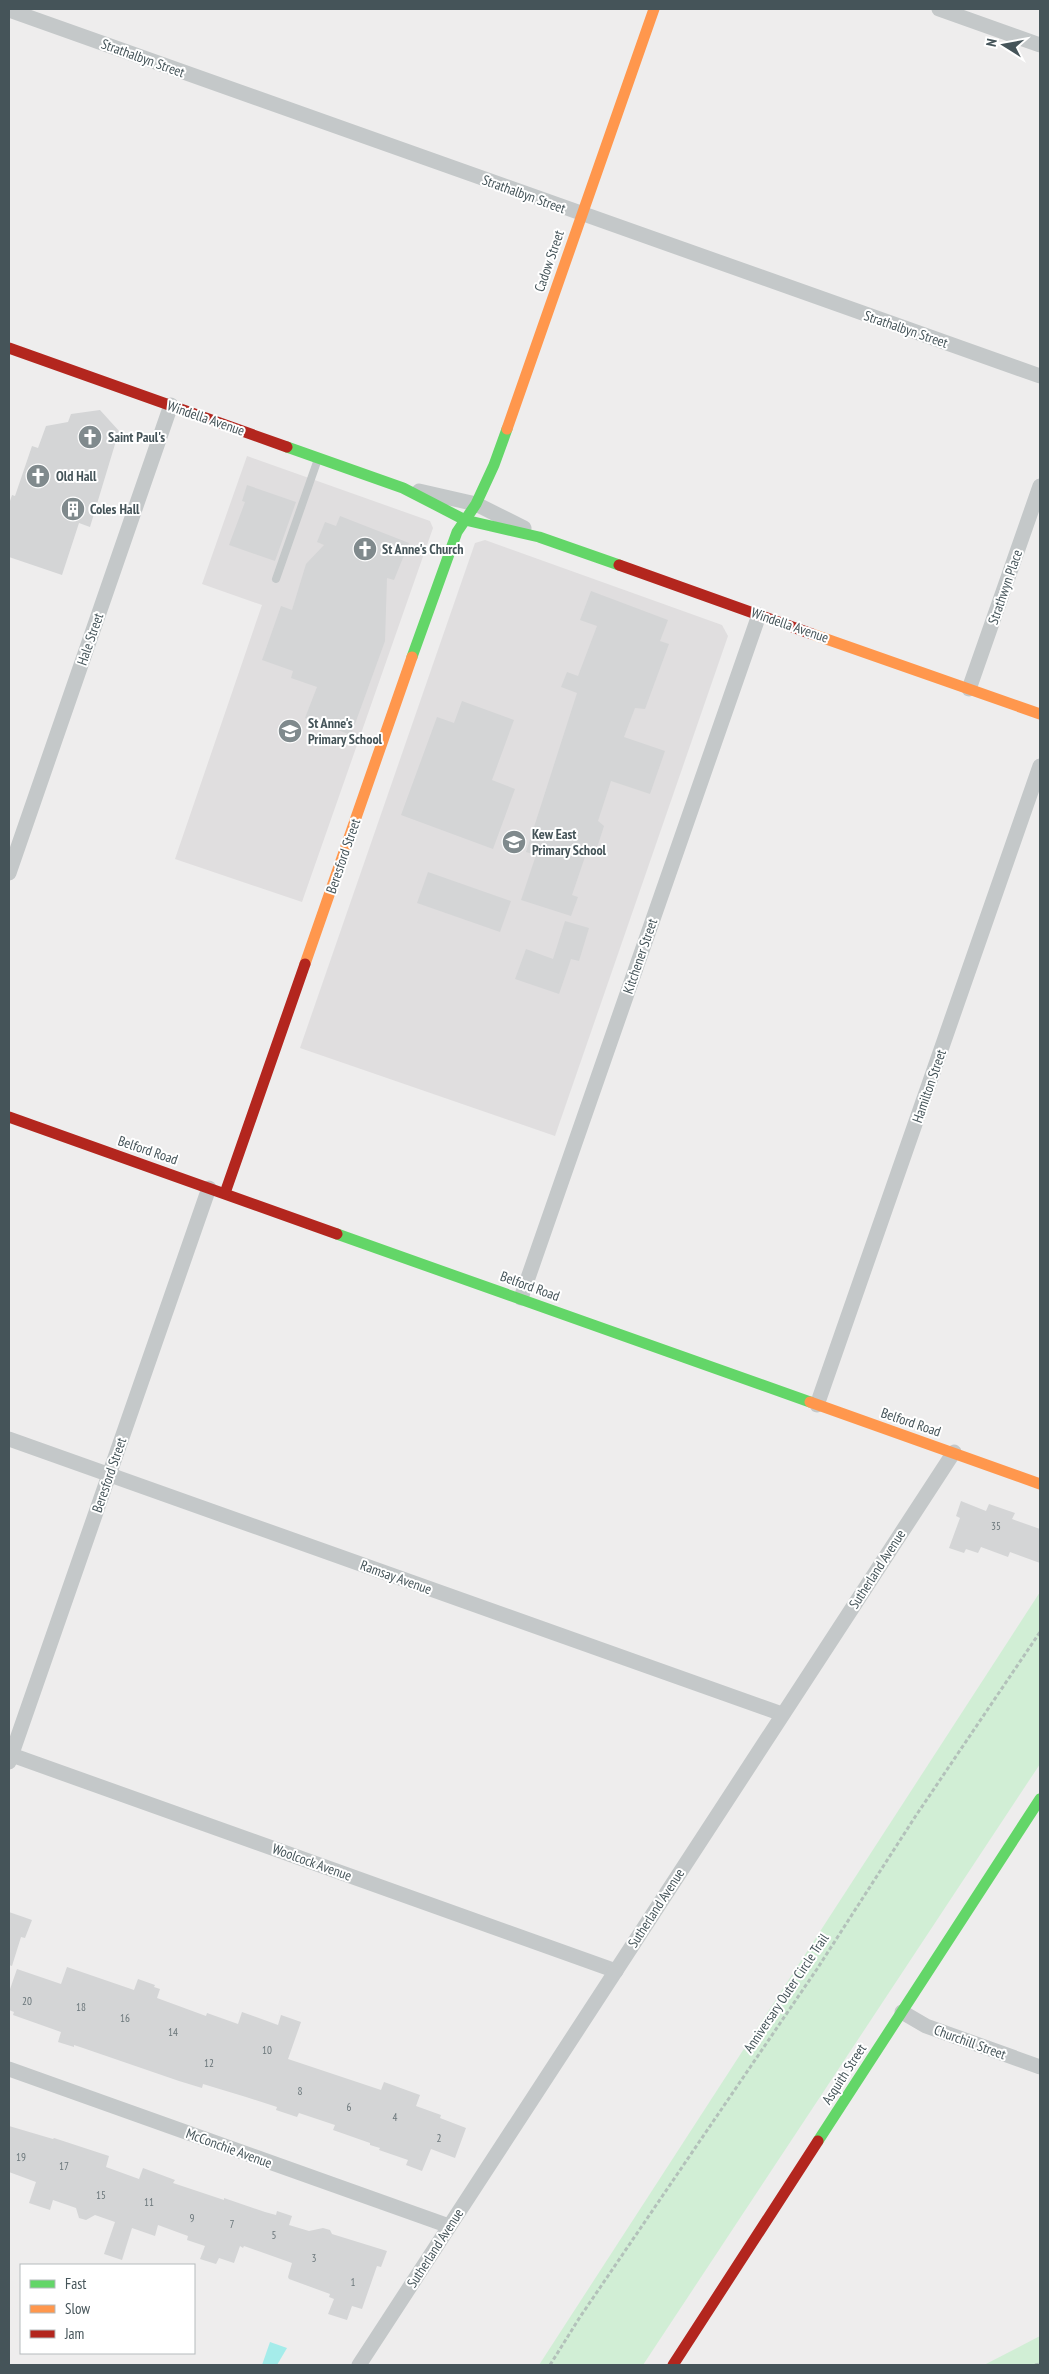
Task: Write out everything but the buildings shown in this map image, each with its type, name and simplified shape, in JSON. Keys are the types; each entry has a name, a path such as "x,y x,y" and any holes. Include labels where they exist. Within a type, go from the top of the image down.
{"street":[{"name":"Cadow Street","path":"465,520 476,504 494,465 654,9"},
{"path":"939,9 1040,45"},
{"name":"Strathalbyn Street","path":"9,10 581,215 1040,376"},
{"name":"Windella Avenue","path":"9,348 403,488 476,504 539,537"},
{"name":"Hale Street","path":"9,873 171,406"},
{"name":"Strathwyn Place","path":"970,688 1040,486"},
{"name":"Windella Avenue","path":"403,488 444,511 465,520 539,537 1040,714"},
{"name":"Beresford Street","path":"225,1193 450,549 465,520"},
{"name":"Kitchener Street","path":"521,1298 759,614"},
{"name":"Hamilton Street","path":"817,1405 1040,766"},
{"name":"Belford Road","path":"9,1117 1040,1484"},
{"name":"Beresford Street","path":"10,1757 209,1188"},
{"name":"Ramsay Avenue","path":"9,1440 782,1714"},
{"name":"Sutherland Avenue","path":"359,2365 954,1452"},
{"name":"Woolcock Avenue","path":"10,1757 616,1970"},
{"name":"Asquith Street","path":"673,2365 1040,1799"},
{"name":"Churchill Street","path":"902,2012 926,2026 1040,2067"},
{"name":"McConchie Avenue","path":"9,2069 449,2226"}],"lane":[{"path":"276,579 318,457"}],"path":[{"name":"Anniversary Outer Circle Trail","path":"550,2365 580,2317 817,1968 915,1817 1040,1632"},
{"path":"1035,2365 1040,2364"}],"shaded area":[{"name":"St Anne's Primary School","path":"247,456 430,521 433,528 302,902 175,859 262,605 202,584"},
{"name":"Kew East Primary School","path":"485,540 722,625 728,636 555,1136 300,1048 475,543"}],"green space":[{"path":"1040,1592 1040,1764 643,2365 539,2365"},
{"path":"1040,2336 1040,2365 984,2365"}],"water":[{"path":"270,2342 287,2348 277,2365 262,2365"}],"traffic: fast":[{"path":"412,657 457,532 476,504 494,465 507,429"},
{"path":"287,447 403,488 465,520 539,537 619,565"},
{"path":"337,1234 810,1402"},
{"path":"818,2141 1040,1799"}],"traffic: slow":[{"path":"507,429 654,9"},
{"path":"812,634 1040,714"},
{"path":"305,964 412,657"},
{"path":"810,1402 1040,1484"}],"traffic: jam":[{"path":"9,348 287,447"},
{"path":"619,565 812,634"},
{"path":"225,1193 305,964"},
{"path":"9,1117 337,1234"},
{"path":"673,2365 818,2141"}],"place":[{"name":"Saint Paul's","path":"90,437"},
{"name":"Old Hall","path":"38,476"},
{"name":"Coles Hall","path":"73,509"},
{"name":"St Anne's Church","path":"365,549"},
{"name":"St Anne's Primary School","path":"290,731"},
{"name":"Kew East Primary School","path":"514,842"}]}
